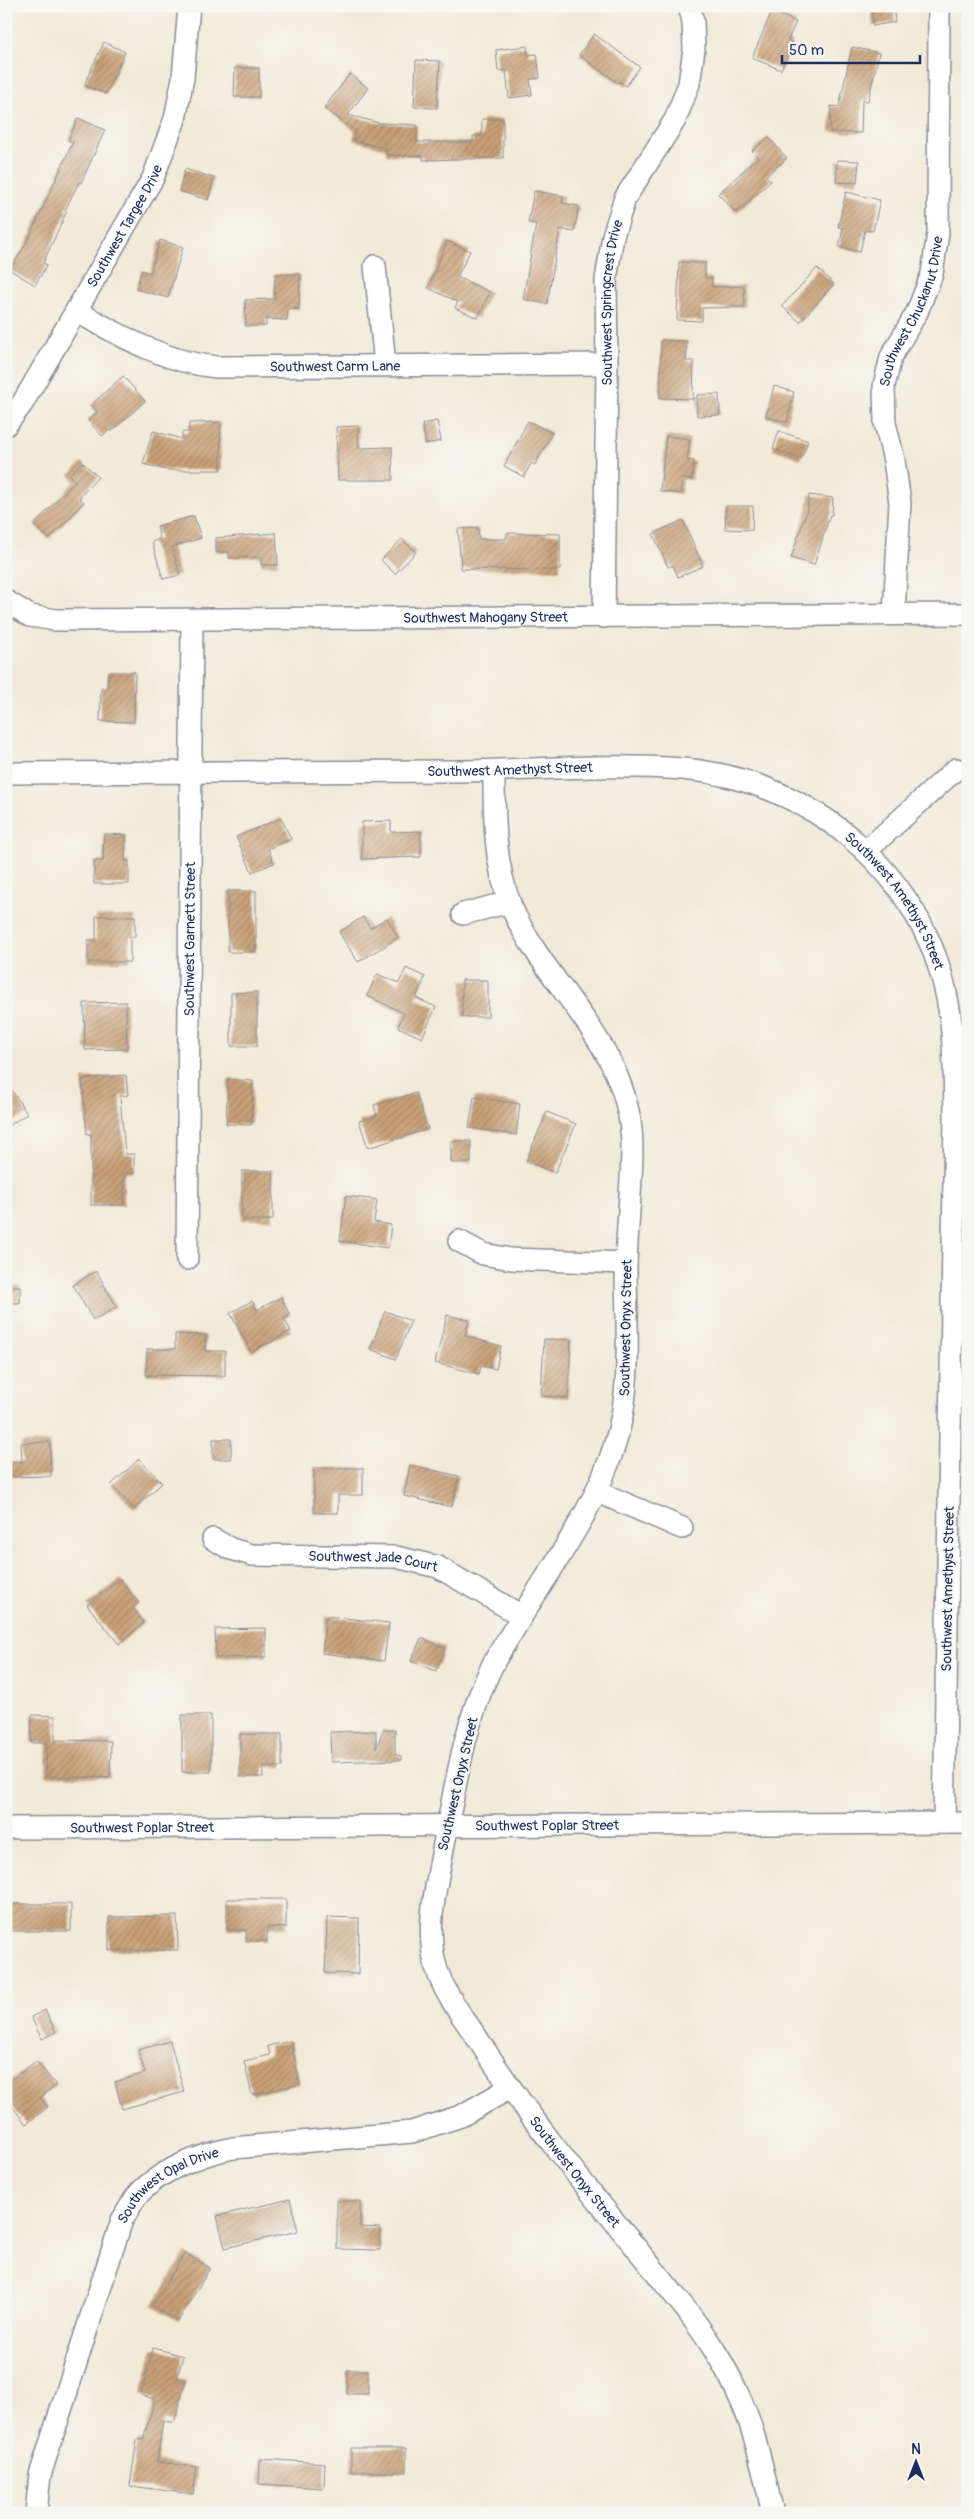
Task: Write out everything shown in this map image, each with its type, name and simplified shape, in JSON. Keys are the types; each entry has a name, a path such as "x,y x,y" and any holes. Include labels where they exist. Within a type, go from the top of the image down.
{"street":[{"name":"Southwest Targee Drive","path":"6,425 22,404 153,178 175,119 183,78 189,6"},
{"name":"Southwest Springcrest Drive","path":"604,617 606,280 613,236 624,198 675,120 689,84 694,49 693,22 689,6"},
{"name":"Southwest Chuckanut Drive","path":"894,614 900,503 894,460 885,423 884,386 891,357 917,312 932,274 938,233 939,6"},
{"path":"375,266 385,365"},
{"name":"Southwest Carm Lane","path":"76,310 134,343 191,365 216,367 607,364"},
{"name":"Southwest Mahogany Street","path":"6,601 30,616 56,620 968,614"},
{"name":"Southwest Garnett Street","path":"187,1259 192,620"},
{"name":"Southwest Amethyst Street","path":"6,773 494,771 645,767 684,769 721,775 761,787 803,805 837,826 867,850 894,882 918,918 936,957 947,997 953,1041 955,1115 944,1823"},
{"path":"867,850 956,769"},
{"name":"Southwest Onyx Street","path":"494,771 494,818 499,858 509,902 525,934 606,1050 619,1080 627,1110 632,1143 626,1263 627,1360 625,1398 616,1442 598,1492 491,1667 470,1722 448,1826 431,1926 432,1949 437,1970 447,1992 510,2088 688,2312 715,2349 742,2404 755,2441 773,2513"},
{"path":"463,914 509,902"},
{"path":"459,1242 483,1254 511,1259 626,1263"},
{"path":"598,1492 682,1528"},
{"name":"Southwest Jade Court","path":"213,1539 231,1549 252,1555 396,1558 417,1561 438,1567 522,1616"},
{"name":"Southwest Poplar Street","path":"6,1828 968,1823"},
{"name":"Southwest Opal Drive","path":"36,2513 40,2474 122,2220 137,2196 161,2176 208,2153 233,2148 412,2132 462,2116 510,2088"}],"building":[{"path":"871,6 893,6 895,22 873,26"},
{"path":"772,11 796,22 788,40 793,43 781,70 752,58"},
{"path":"594,34 640,67 626,86 619,81 618,83 579,55"},
{"path":"104,42 125,52 106,94 84,85"},
{"path":"527,46 528,55 537,54 540,78 530,79 532,95 509,98 506,70 498,71 496,50"},
{"path":"852,47 879,53 868,101 862,100 861,133 830,132 831,106 839,107"},
{"path":"416,60 440,61 437,108 414,107"},
{"path":"235,68 259,68 259,97 234,97"},
{"path":"350,74 368,88 348,115 379,123 417,125 417,142 473,142 473,136 482,136 482,119 503,119 503,158 423,160 423,156 386,155 386,149 353,140 355,131 324,108"},
{"path":"78,118 105,130 81,183 79,182 65,210 67,211 43,263 47,265 35,285 10,270 27,242 73,142 68,140"},
{"path":"768,137 787,158 766,176 771,181 736,213 718,194 758,157 752,151"},
{"path":"837,160 859,161 857,183 836,182"},
{"path":"185,169 214,178 208,200 179,191"},
{"path":"534,191 564,196 562,203 579,206 574,232 560,229 547,304 523,299 536,224 528,223"},
{"path":"846,192 880,200 873,231 865,230 860,252 839,247 843,228 838,227"},
{"path":"160,240 183,247 168,298 136,289 142,270 150,273"},
{"path":"447,241 470,251 457,277 490,292 478,318 455,308 458,302 428,288"},
{"path":"679,262 705,263 705,278 712,278 712,287 744,286 745,307 702,308 702,321 677,320"},
{"path":"817,268 834,284 800,322 782,306"},
{"path":"275,274 300,274 299,309 288,309 287,320 266,319 266,326 246,326 245,300 274,299"},
{"path":"661,340 687,341 686,361 694,361 693,399 660,398"},
{"path":"123,376 145,401 111,432 109,430 102,436 88,420 97,412 91,405"},
{"path":"774,386 794,392 787,422 766,417"},
{"path":"719,394 720,415 697,416 697,395"},
{"path":"437,421 441,441 426,444 422,424"},
{"path":"528,421 552,433 535,465 531,463 524,477 504,466"},
{"path":"220,422 221,470 167,470 143,464 153,431 182,439 182,432 189,432 189,423"},
{"path":"358,426 359,448 392,447 393,480 338,480 336,427"},
{"path":"779,431 808,441 801,459 773,449"},
{"path":"666,436 690,439 687,460 694,461 692,480 683,479 681,494 660,491"},
{"path":"82,462 98,477 79,498 84,502 49,539 34,525 75,481 69,475"},
{"path":"809,495 833,498 832,515 830,515 814,565 791,558 807,510"},
{"path":"726,506 753,506 752,530 725,529"},
{"path":"194,516 201,538 172,547 180,575 163,579 152,542 160,539 157,526"},
{"path":"683,520 703,566 678,577 673,565 668,567 653,534"},
{"path":"478,528 479,539 506,539 507,533 560,534 560,570 461,569 458,529"},
{"path":"276,533 278,565 261,565 261,557 229,558 229,552 216,552 216,538"},
{"path":"402,539 416,552 395,574 381,560"},
{"path":"108,672 135,672 134,722 100,721 101,688 107,688"},
{"path":"281,818 291,839 268,849 274,863 252,872 236,837"},
{"path":"391,821 391,832 421,831 421,857 362,859 362,822"},
{"path":"104,834 126,835 125,861 129,861 129,884 94,884 94,861 103,861"},
{"path":"228,891 256,891 256,952 228,952"},
{"path":"96,916 135,916 135,937 130,937 130,962 88,962 88,940 96,940"},
{"path":"363,917 370,928 387,918 398,938 358,962 339,932"},
{"path":"406,968 425,977 416,998 436,1007 422,1038 398,1027 404,1013 367,996 377,974 399,983"},
{"path":"462,980 488,980 488,1017 462,1017"},
{"path":"257,992 257,1046 231,1046 231,993"},
{"path":"126,1002 127,1049 85,1050 84,1003"},
{"path":"126,1075 128,1095 120,1096 125,1154 134,1154 134,1173 124,1173 124,1205 91,1205 91,1134 87,1134 82,1079"},
{"path":"228,1079 253,1081 251,1125 226,1124"},
{"path":"6,1081 27,1114 6,1127"},
{"path":"416,1093 428,1129 368,1148 359,1121 377,1116 374,1105"},
{"path":"474,1097 520,1104 516,1135 469,1128"},
{"path":"547,1112 576,1124 555,1173 526,1161"},
{"path":"451,1141 471,1141 471,1163 451,1163"},
{"path":"242,1171 273,1171 273,1220 242,1220"},
{"path":"346,1196 377,1200 374,1222 391,1225 388,1248 340,1241"},
{"path":"96,1271 117,1307 93,1320 73,1285"},
{"path":"6,1286 20,1286 20,1303 6,1303"},
{"path":"281,1297 290,1315 284,1319 291,1331 251,1352 230,1313 252,1301 257,1310"},
{"path":"385,1311 411,1321 396,1359 370,1349"},
{"path":"447,1315 469,1320 465,1336 501,1346 496,1369 481,1366 479,1374 435,1363"},
{"path":"175,1334 206,1335 205,1351 225,1351 225,1376 146,1375 147,1349 175,1349"},
{"path":"544,1339 571,1340 568,1398 541,1396"},
{"path":"213,1439 231,1439 231,1459 213,1459"},
{"path":"50,1442 51,1476 6,1477 6,1462 22,1462 21,1443"},
{"path":"139,1459 162,1483 134,1509 111,1485"},
{"path":"410,1465 459,1476 452,1507 404,1496"},
{"path":"314,1468 363,1468 363,1495 338,1495 338,1513 314,1513"},
{"path":"120,1579 139,1603 133,1608 144,1623 119,1644 87,1605"},
{"path":"326,1616 389,1623 384,1661 322,1653"},
{"path":"266,1628 266,1657 216,1658 215,1629"},
{"path":"421,1638 445,1648 436,1671 411,1661"},
{"path":"32,1715 55,1716 55,1740 111,1741 110,1778 46,1776 47,1743 31,1743"},
{"path":"182,1715 211,1715 211,1772 182,1772"},
{"path":"383,1730 395,1730 395,1754 401,1756 401,1760 331,1762 330,1732 376,1731 376,1749"},
{"path":"240,1734 282,1734 282,1767 263,1767 263,1777 240,1777"},
{"path":"227,1899 286,1899 286,1928 267,1927 267,1941 246,1941 246,1930 227,1930"},
{"path":"6,1904 71,1904 71,1931 6,1931"},
{"path":"177,1916 178,1950 109,1950 109,1917"},
{"path":"327,1917 359,1918 358,1974 325,1973"},
{"path":"45,2010 56,2032 42,2039 31,2017"},
{"path":"170,2041 184,2092 122,2109 115,2082 145,2073 138,2050"},
{"path":"291,2041 300,2084 252,2095 244,2061 270,2055 268,2046"},
{"path":"36,2061 56,2085 40,2098 48,2107 26,2124 6,2099 6,2084"},
{"path":"290,2199 298,2231 225,2248 217,2216"},
{"path":"337,2201 360,2201 360,2227 380,2228 380,2250 337,2249"},
{"path":"185,2253 210,2268 178,2321 152,2306"},
{"path":"153,2348 183,2356 177,2378 186,2380 174,2423 163,2420 157,2462 197,2467 193,2494 130,2486 137,2439 143,2440 155,2399 141,2395"},
{"path":"347,2370 368,2370 368,2394 347,2394"},
{"path":"351,2448 406,2448 406,2472 351,2472"},
{"path":"260,2459 325,2463 324,2488 259,2484"}]}
